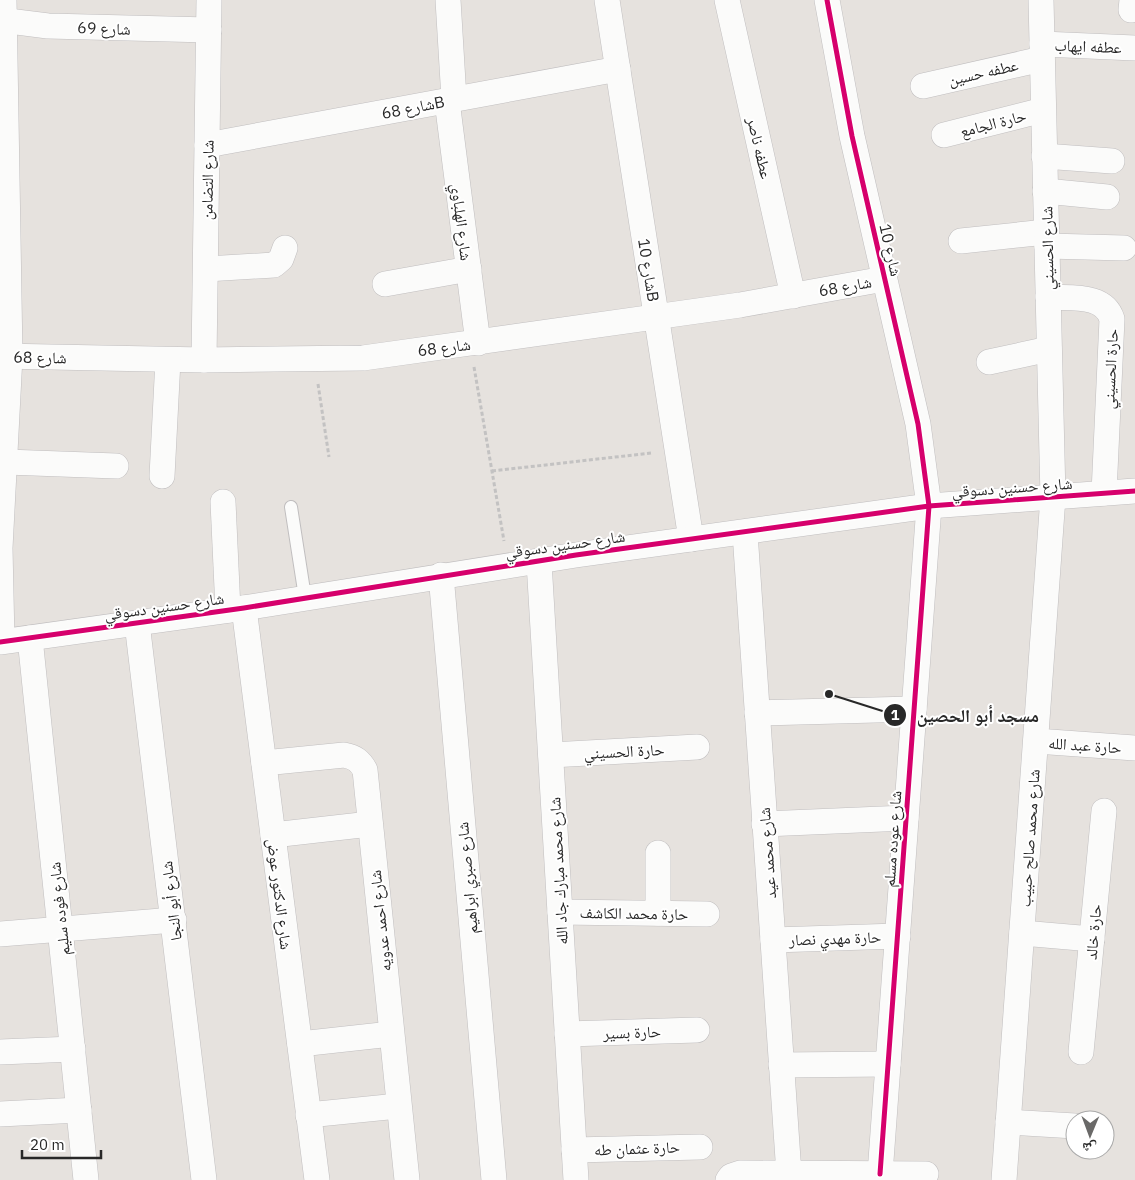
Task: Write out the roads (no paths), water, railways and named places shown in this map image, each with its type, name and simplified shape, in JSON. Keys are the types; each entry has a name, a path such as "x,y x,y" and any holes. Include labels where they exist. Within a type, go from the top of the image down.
{"street":[{"name":"شارع التضامن","path":"204,360 209,0"},
{"name":"شارع الهلباوي","path":"448,0 450,100 469,269 474,344"},
{"name":"شارع 10B","path":"607,0 691,539"},
{"name":"عطفه ناصر","path":"726,0 792,296"},
{"name":"شارع 10","path":"828,0 852,136 918,424 929,506"},
{"name":"شارع الحسيني","path":"1041,0 1054,497"},
{"name":"شارع 69","path":"2,13 48,26 209,30"},
{"path":"1,642 0,548 2,497 6,462 2,13"},
{"name":"عطفه ايهاب","path":"1042,51 1135,48"},
{"name":"عطفه حسين","path":"923,86 1042,51"},
{"name":"شارع 68B","path":"208,145 618,69"},
{"name":"حارة الجامع","path":"944,135 1043,110"},
{"path":"1044,156 1112,161"},
{"path":"1045,191 1107,197"},
{"path":"961,242 1046,239 1124,248"},
{"path":"206,269 274,265 280,260 285,248"},
{"path":"385,284 469,269"},
{"name":"شارع 68","path":"5,356 168,360 363,358 474,344 656,317 792,296 884,279"},
{"name":"حارة الحسيني","path":"1048,297 1102,303 1110,310 1112,319 1104,494"},
{"path":"989,362 1049,349"},
{"path":"162,476 168,360"},
{"path":"6,462 116,466"},
{"name":"شارع حسنين دسوقي","path":"1,642 236,609 508,565 929,506 1135,491"},
{"name":"شارع محمد صالح حبيب","path":"1004,1180 1054,497"},
{"name":"شارع الدكتور عوض","path":"223,502 236,609 264,763 317,1180"},
{"name":"شارع عوده مسلم","path":"880,1174 929,506"},
{"name":"شارع محمد عيد","path":"745,533 788,1174"},
{"name":"شارع محمد مبارك جاد الله","path":"539,562 576,1180"},
{"name":"شارع صبري ابراهيم","path":"441,576 494,1180"},
{"name":"شارع أبو النجا","path":"136,623 174,920 204,1180"},
{"name":"شارع فوده سليم","path":"30,638 86,1180"},
{"path":"757,713 914,709"},
{"name":"حارة عبد الله","path":"1036,741 1135,748"},
{"name":"حارة الحسيني","path":"551,755 697,747"},
{"name":"شارع احمد عدويه","path":"264,763 344,755 353,757 360,762 365,770 407,1180"},
{"name":"حارة خالد","path":"1082,1052 1104,811"},
{"path":"764,824 906,818"},
{"path":"273,835 370,824"},
{"path":"658,853 658,913"},
{"name":"حارة محمد الكاشف","path":"560,912 708,914"},
{"path":"0,934 174,920"},
{"path":"1022,933 1092,939"},
{"name":"حارة مهدي نصار","path":"773,940 898,936"},
{"name":"حارة بسير","path":"567,1034 698,1030"},
{"path":"300,1044 391,1034"},
{"path":"0,1052 73,1049"},
{"path":"781,1065 888,1064"},
{"path":"308,1115 398,1106"},
{"path":"0,1114 79,1110"},
{"path":"1008,1122 1065,1125"},
{"name":"حارة عثمان طه","path":"574,1150 700,1147"},
{"path":"728,1180 731,1176 740,1173 926,1174"}],"lane":[{"path":"290,508 305,597"}],"place":[{"name":"مسجد أبو الحصين","path":"829,694"}]}
